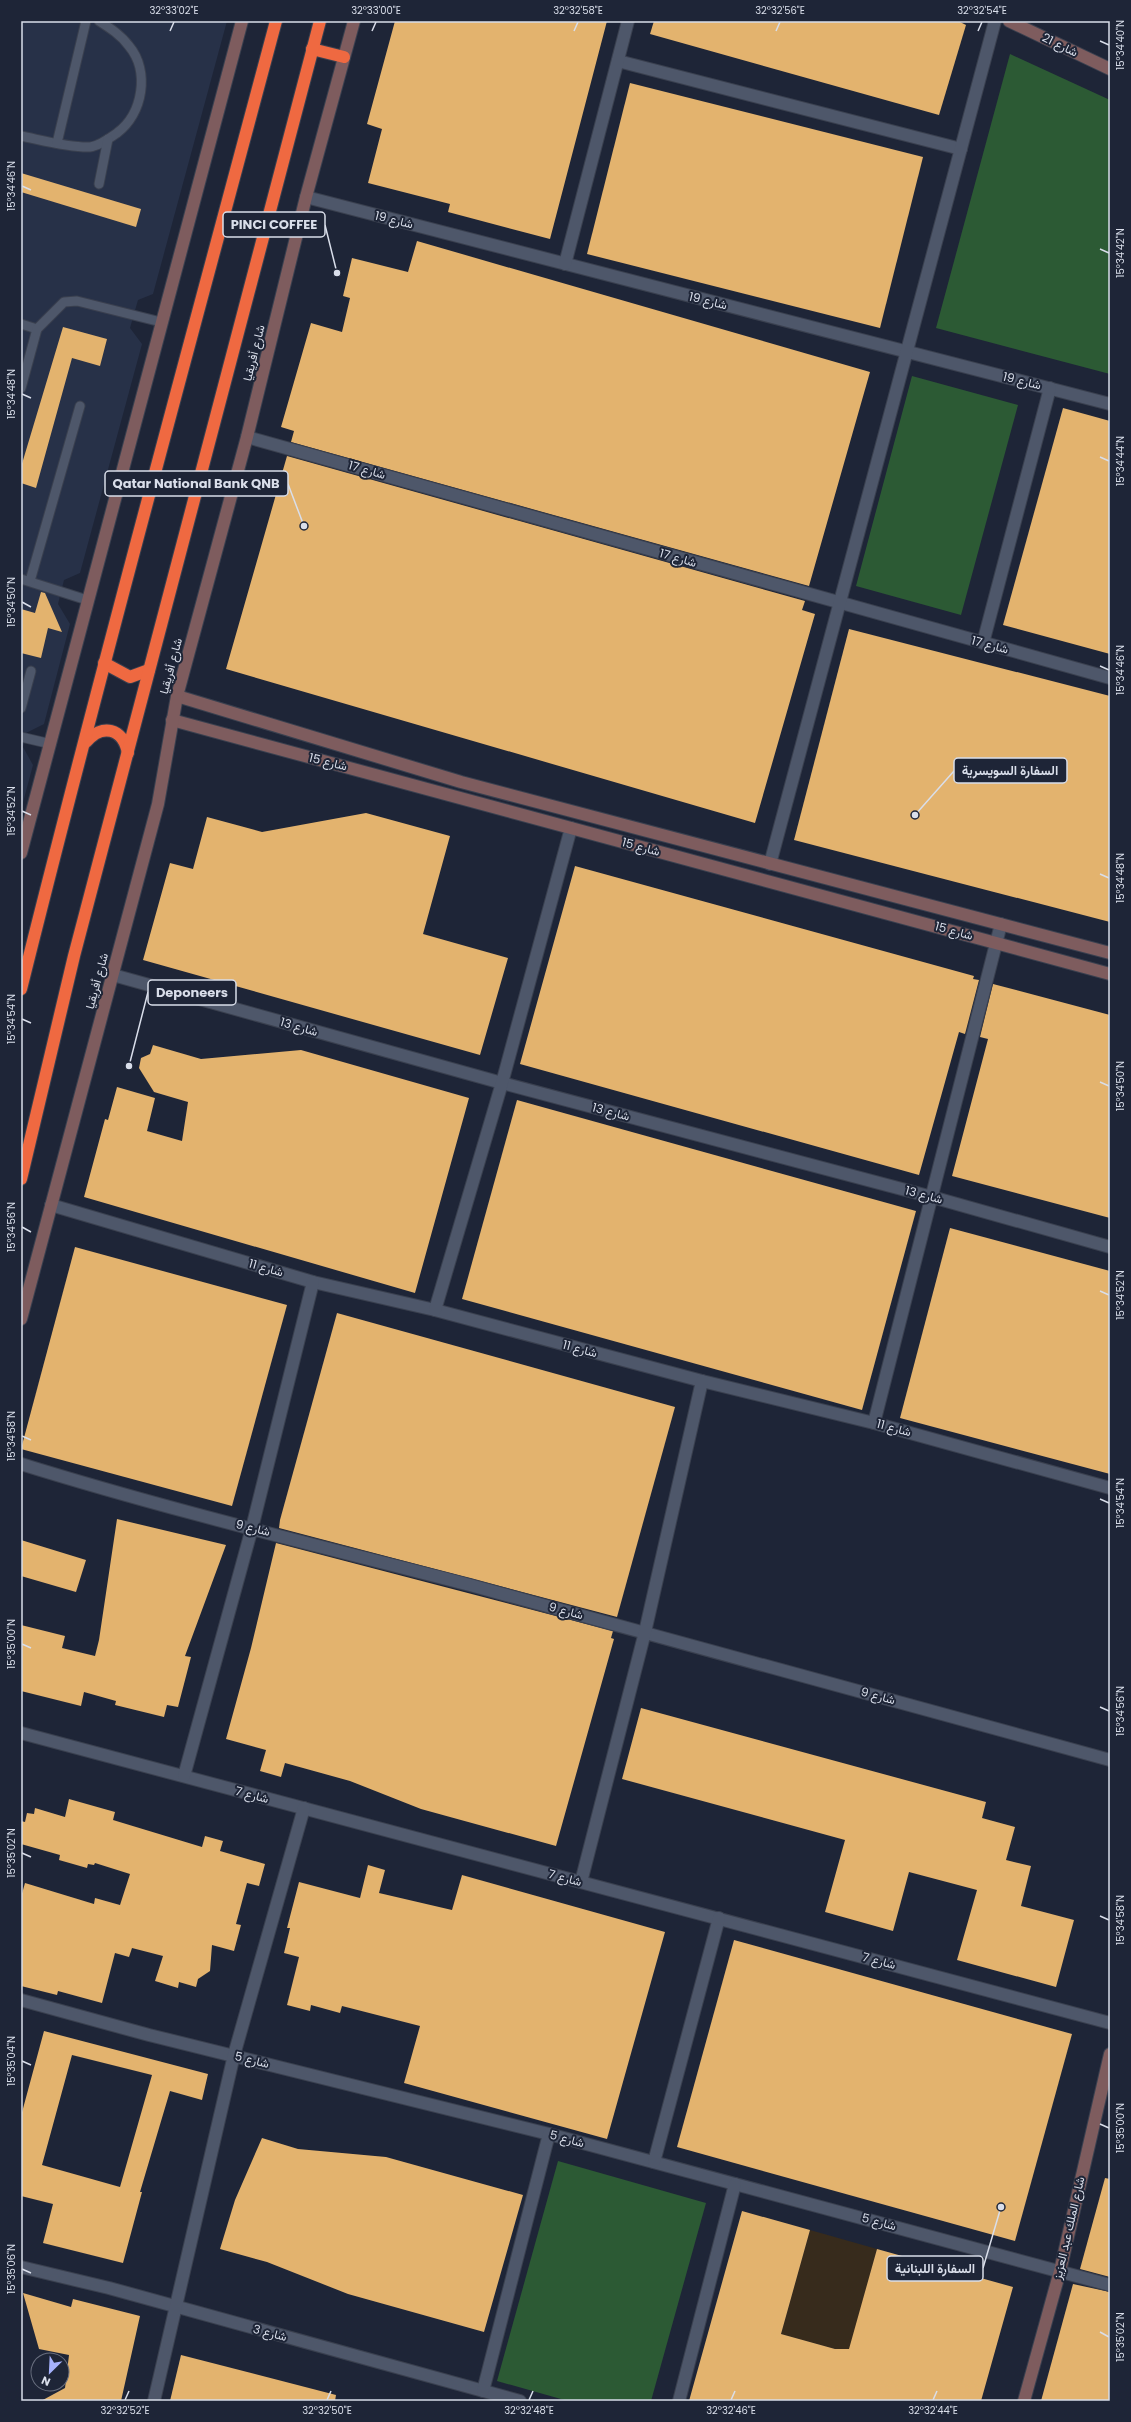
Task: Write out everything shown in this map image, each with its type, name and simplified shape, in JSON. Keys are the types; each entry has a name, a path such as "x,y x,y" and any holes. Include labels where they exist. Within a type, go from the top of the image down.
{"highway":[{"path":"21,989 86,742 104,663 183,376 276,21"},
{"name":"شارع أفريقيا","path":"21,1179 74,956 320,21"},
{"path":"312,49 344,56"},
{"path":"104,663 130,677 149,670"},
{"path":"86,742 92,735 101,731 111,731 120,736 126,744 128,753"}],"street":[{"path":"21,853 242,21"},
{"name":"شارع أفريقيا","path":"21,1319 158,804 177,696 247,437 306,197 354,21"},
{"path":"565,264 628,21"},
{"path":"770,864 995,21"},
{"name":"شارع 21","path":"1009,21 1110,69"},
{"path":"618,61 961,149"},
{"name":"شارع 19","path":"306,197 1110,404"},
{"path":"983,643 1050,388"},
{"name":"شارع 17","path":"247,437 840,604 1110,678"},
{"name":"شارع 15","path":"177,696 461,782 1110,953"},
{"name":"شارع 15","path":"172,720 236,739 447,793 570,828 1110,974"},
{"path":"434,1310 502,1083 570,828"},
{"path":"874,1423 998,943 1001,924"},
{"name":"شارع 13","path":"113,975 502,1083 932,1197 1110,1247"},
{"name":"شارع 11","path":"51,1205 313,1282 434,1310 702,1381 874,1423 1110,1488"},
{"path":"184,1776 252,1528 313,1282"},
{"path":"581,1882 645,1632 702,1381"},
{"name":"شارع 9","path":"21,1464 116,1494 252,1528 645,1632 1110,1760"},
{"name":"شارع 7","path":"21,1733 1110,2023"},
{"path":"154,2401 234,2055 304,1808"},
{"path":"654,2162 719,1918"},
{"name":"شارع 5","path":"21,2000 549,2134 1110,2284"},
{"name":"شارع الملك عبد العزيز","path":"1024,2401 1060,2271 1110,2054"},
{"path":"483,2391 549,2134"},
{"path":"679,2401 735,2184"},
{"name":"شارع 3","path":"21,2267 109,2288 176,2308 520,2401"}],"lane":[{"path":"57,143 86,21"},
{"path":"21,136 57,143 91,147 108,139 123,129 134,114 140,98 142,81 138,63 130,47 119,34 99,21"},
{"path":"99,184 108,139"},
{"path":"21,388 37,329 52,312 64,302 70,300 161,322"},
{"path":"21,324 37,329"},
{"path":"80,406 26,580 87,600"},
{"path":"21,708 30,671"},
{"path":"21,737 51,744"}],"shaded area":[{"path":"21,21 227,21 153,294 138,300 130,328 142,344 80,573 64,580 58,604 70,624 44,724 26,733 23,747 33,765 21,810"},
{"path":"810,2230 877,2249 849,2353 781,2334"}],"green space":[{"path":"1010,54 1110,100 1110,374 936,328"},
{"path":"912,376 1018,405 961,615 856,586"},
{"path":"558,2161 706,2203 651,2401 568,2401 497,2381"}],"building":[{"path":"395,21 607,21 550,239 448,212 450,204 368,183 382,129 367,124"},
{"path":"654,21 958,21 966,25 939,115 650,34"},
{"path":"630,83 923,157 880,328 587,254"},
{"path":"21,173 141,209 136,227 21,192"},
{"path":"417,241 870,372 809,586 291,442 294,431 281,427 311,323 342,332 350,298 343,296 352,258 408,272"},
{"path":"63,327 107,339 100,366 72,358 36,488 21,483 21,467"},
{"path":"1063,408 1110,421 1110,654 1003,625"},
{"path":"287,456 805,601 802,610 815,614 755,823 226,669"},
{"path":"41,592 45,593 62,632 48,628 41,658 21,653 21,609 35,613"},
{"path":"849,629 1110,696 1110,922 794,840"},
{"path":"366,813 450,836 423,934 508,958 480,1055 143,960 170,863 193,869 207,817 262,832"},
{"path":"575,866 974,976 973,979 979,980 965,1034 959,1032 919,1175 520,1064"},
{"path":"993,984 1110,1015 1110,1218 952,1176 988,1039 980,1037"},
{"path":"153,1045 201,1059 301,1050 469,1098 415,1293 84,1197 105,1119 108,1120 117,1087 155,1098 147,1131 182,1141 188,1102 154,1092 139,1068 141,1058 150,1054"},
{"path":"517,1100 916,1211 862,1410 462,1299"},
{"path":"950,1228 1110,1271 1110,1474 900,1418"},
{"path":"75,1247 287,1305 232,1506 21,1449"},
{"path":"337,1313 675,1407 617,1617 279,1528"},
{"path":"117,1519 226,1545 185,1656 191,1657 178,1707 167,1705 164,1717 115,1705 116,1701 84,1692 81,1706 21,1691 21,1625 65,1636 62,1648 95,1656 99,1640"},
{"path":"21,1540 86,1560 76,1592 21,1576"},
{"path":"276,1543 613,1631 611,1638 614,1639 556,1846 421,1809 350,1781 285,1763 281,1777 260,1771 266,1750 226,1739 251,1648"},
{"path":"641,1708 986,1802 982,1818 1015,1827 1006,1860 1031,1866 1021,1906 1074,1920 1056,1987 957,1960 977,1890 909,1872 893,1931 825,1912 845,1840 622,1779"},
{"path":"69,1799 115,1812 113,1820 202,1847 205,1836 223,1841 220,1851 265,1864 259,1886 247,1883 236,1924 241,1925 234,1951 212,1945 210,1971 198,1979 196,1987 179,1982 178,1988 155,1981 163,1956 132,1948 129,1957 115,1953 102,2003 58,1991 57,1995 21,1986 21,1897 25,1883 94,1904 95,1898 120,1905 130,1874 95,1863 94,1865 88,1864 87,1868 59,1860 60,1855 21,1844 21,1821 25,1822 27,1813 34,1814 35,1808 65,1817"},
{"path":"368,1865 385,1870 379,1893 452,1910 462,1875 665,1932 607,2139 404,2083 420,2026 342,2006 340,2013 311,2005 310,2011 287,2005 299,1957 284,1953 290,1928 287,1928 299,1882 360,1898"},
{"path":"734,1940 1072,2034 1015,2241 677,2147"},
{"path":"44,2031 208,2074 202,2100 170,2091 140,2192 142,2192 123,2263 43,2243 53,2204 21,2196 21,2116","holes":["72,2055 152,2075 120,2187 42,2165"]},
{"path":"262,2138 298,2149 386,2157 523,2195 484,2332 348,2294 267,2262 220,2249 235,2200"},
{"path":"1105,2178 1110,2179 1110,2277 1080,2269"},
{"path":"742,2211 810,2230 781,2334 835,2349 849,2349 877,2249 1013,2287 981,2401 689,2401"},
{"path":"1073,2284 1110,2292 1110,2401 1041,2401"},
{"path":"23,2293 71,2307 73,2299 140,2316 121,2401 41,2401 58,2392 70,2392 70,2352 54,2352 39,2349"},
{"path":"181,2355 336,2395 335,2401 170,2401"}],"place":[{"name":"PINCI COFFEE","path":"337,273"},
{"name":"Qatar National Bank QNB","path":"304,526"},
{"name":"السفارة السويسرية","path":"915,815"},
{"name":"Deponeers","path":"129,1066"},
{"name":"السفارة اللبنانية","path":"1001,2207"}]}
